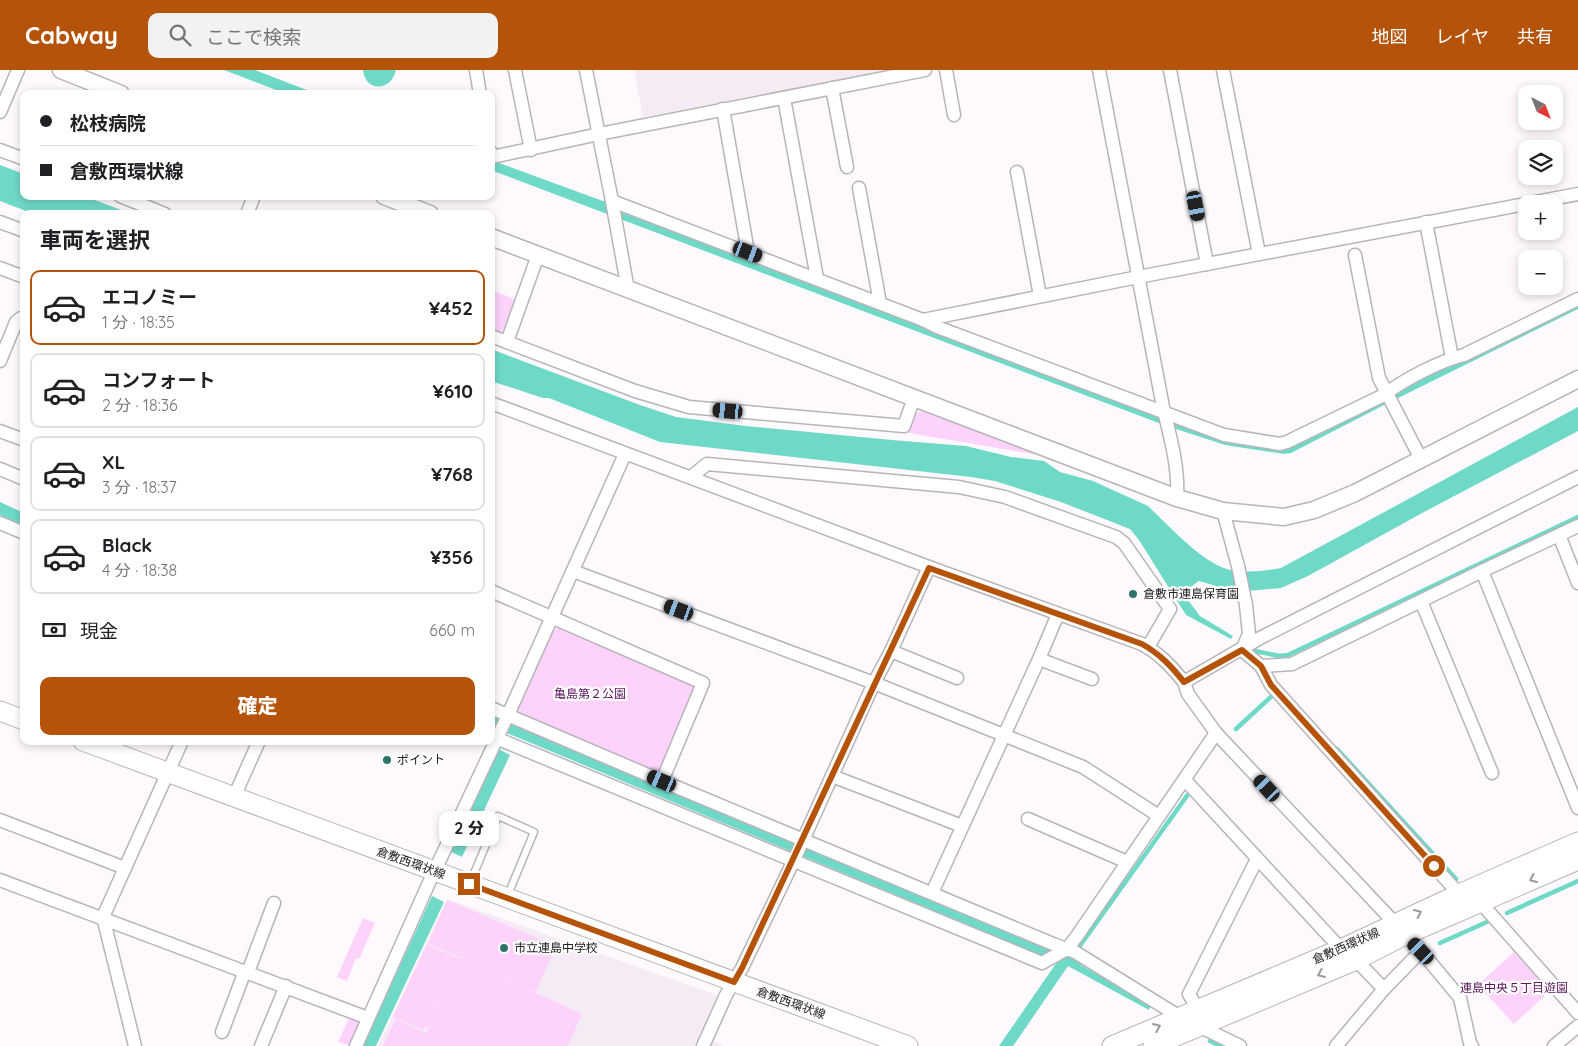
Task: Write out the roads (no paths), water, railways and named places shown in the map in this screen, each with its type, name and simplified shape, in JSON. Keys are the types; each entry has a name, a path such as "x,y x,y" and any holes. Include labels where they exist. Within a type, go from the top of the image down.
{"main road":[{"path":"0,711 20,718"},
{"name":"倉敷西環状線","path":"94,745 908,1046"},
{"name":"倉敷西環状線","path":"1156,1045 1198,1018 1348,954 1400,929 1459,894 1578,842"},
{"name":"倉敷西環状線","path":"1400,929 1481,903 1578,860"},
{"name":"倉敷西環状線","path":"1112,1046 1180,1017 1198,1018"}],"street":[{"path":"0,112 18,70"},
{"path":"62,70 111,90"},
{"path":"476,70 479,90"},
{"path":"515,70 531,150"},
{"path":"586,70 613,203 628,290"},
{"path":"495,156 723,109 925,70"},
{"path":"946,70 954,116"},
{"path":"1099,70 1178,481 1177,498"},
{"path":"1170,70 1207,264"},
{"path":"1223,70 1259,254"},
{"path":"832,88 848,168"},
{"path":"784,98 818,278"},
{"path":"723,109 748,252"},
{"path":"0,150 20,158"},
{"path":"1017,172 1040,296"},
{"path":"859,188 880,303"},
{"path":"923,320 1138,277 1578,194"},
{"path":"130,200 155,210"},
{"path":"394,200 420,210"},
{"path":"613,203 818,278 1166,419 1224,435 1280,444 1389,396 1452,358 1464,355 1578,299"},
{"path":"0,222 20,230"},
{"path":"1426,222 1452,358"},
{"path":"495,239 1177,498 1224,511 1284,517 1314,510 1355,493 1578,378"},
{"path":"507,342 538,255"},
{"path":"1355,255 1379,378 1421,459"},
{"path":"0,268 20,276"},
{"path":"0,361 16,322 20,319"},
{"path":"495,338 635,391 689,407 904,426 914,398"},
{"path":"495,405 929,568 1148,648 1167,661 1184,682 1188,694 1216,733 1421,951 1460,998 1472,1046"},
{"path":"0,431 20,438"},
{"path":"625,454 507,717 496,736 795,857 1042,963 1064,950 1078,936 1216,733"},
{"path":"691,477 707,464 959,487 1005,496 1116,537 1124,543 1170,609 1148,648"},
{"path":"0,469 20,477"},
{"path":"1184,682 1260,638 1578,477"},
{"path":"1224,511 1246,604 1249,634 1242,650"},
{"path":"0,523 20,531"},
{"path":"1261,666 1292,664 1578,526"},
{"path":"1558,535 1578,583"},
{"path":"703,1046 726,995 742,968 795,857 874,683 891,651 929,568"},
{"path":"573,571 874,683 1083,767 1159,816"},
{"path":"1482,571 1578,808"},
{"path":"495,592 703,684 662,781"},
{"path":"1421,601 1492,773"},
{"path":"932,893 1058,614"},
{"path":"1242,650 1261,666 1271,685 1459,894"},
{"path":"891,651 957,678"},
{"path":"1039,659 1092,679"},
{"path":"495,710 507,717 932,893 1064,950 1075,952 1180,1017"},
{"path":"135,1046 103,918 180,745"},
{"path":"234,797 257,745"},
{"path":"356,1046 492,745"},
{"path":"832,776 962,826"},
{"path":"1185,780 1257,859 1384,989"},
{"path":"1028,819 1127,862"},
{"path":"0,820 125,868"},
{"path":"1240,1046 1198,1018 1190,994 1257,859"},
{"path":"0,880 368,1018"},
{"path":"222,1032 274,903"},
{"path":"1481,903 1578,1013"},
{"path":"1336,1046 1384,989 1421,951"},
{"path":"261,1046 286,986"},
{"path":"1554,1046 1578,1026"}],"lane":[{"path":"469,884 498,816 534,832 506,898"}],"waterway":[{"path":"1255,651 1279,656 1288,655 1578,517"},
{"path":"1236,729 1273,695"},
{"path":"1337,749 1456,879"},
{"path":"1079,947 1189,793"},
{"path":"1507,913 1578,881"},
{"path":"1440,943 1487,922"},
{"path":"1210,1041 1221,1046"}],"place":[{"name":"倉敷市連島保育園","path":"1133,594"},
{"name":"ポイント","path":"387,760"},
{"name":"市立連島中学校","path":"504,948"}],"park label":[{"name":"亀島第２公園","path":"590,694"},
{"name":"連島中央５丁目遊園","path":"1514,988"}]}
